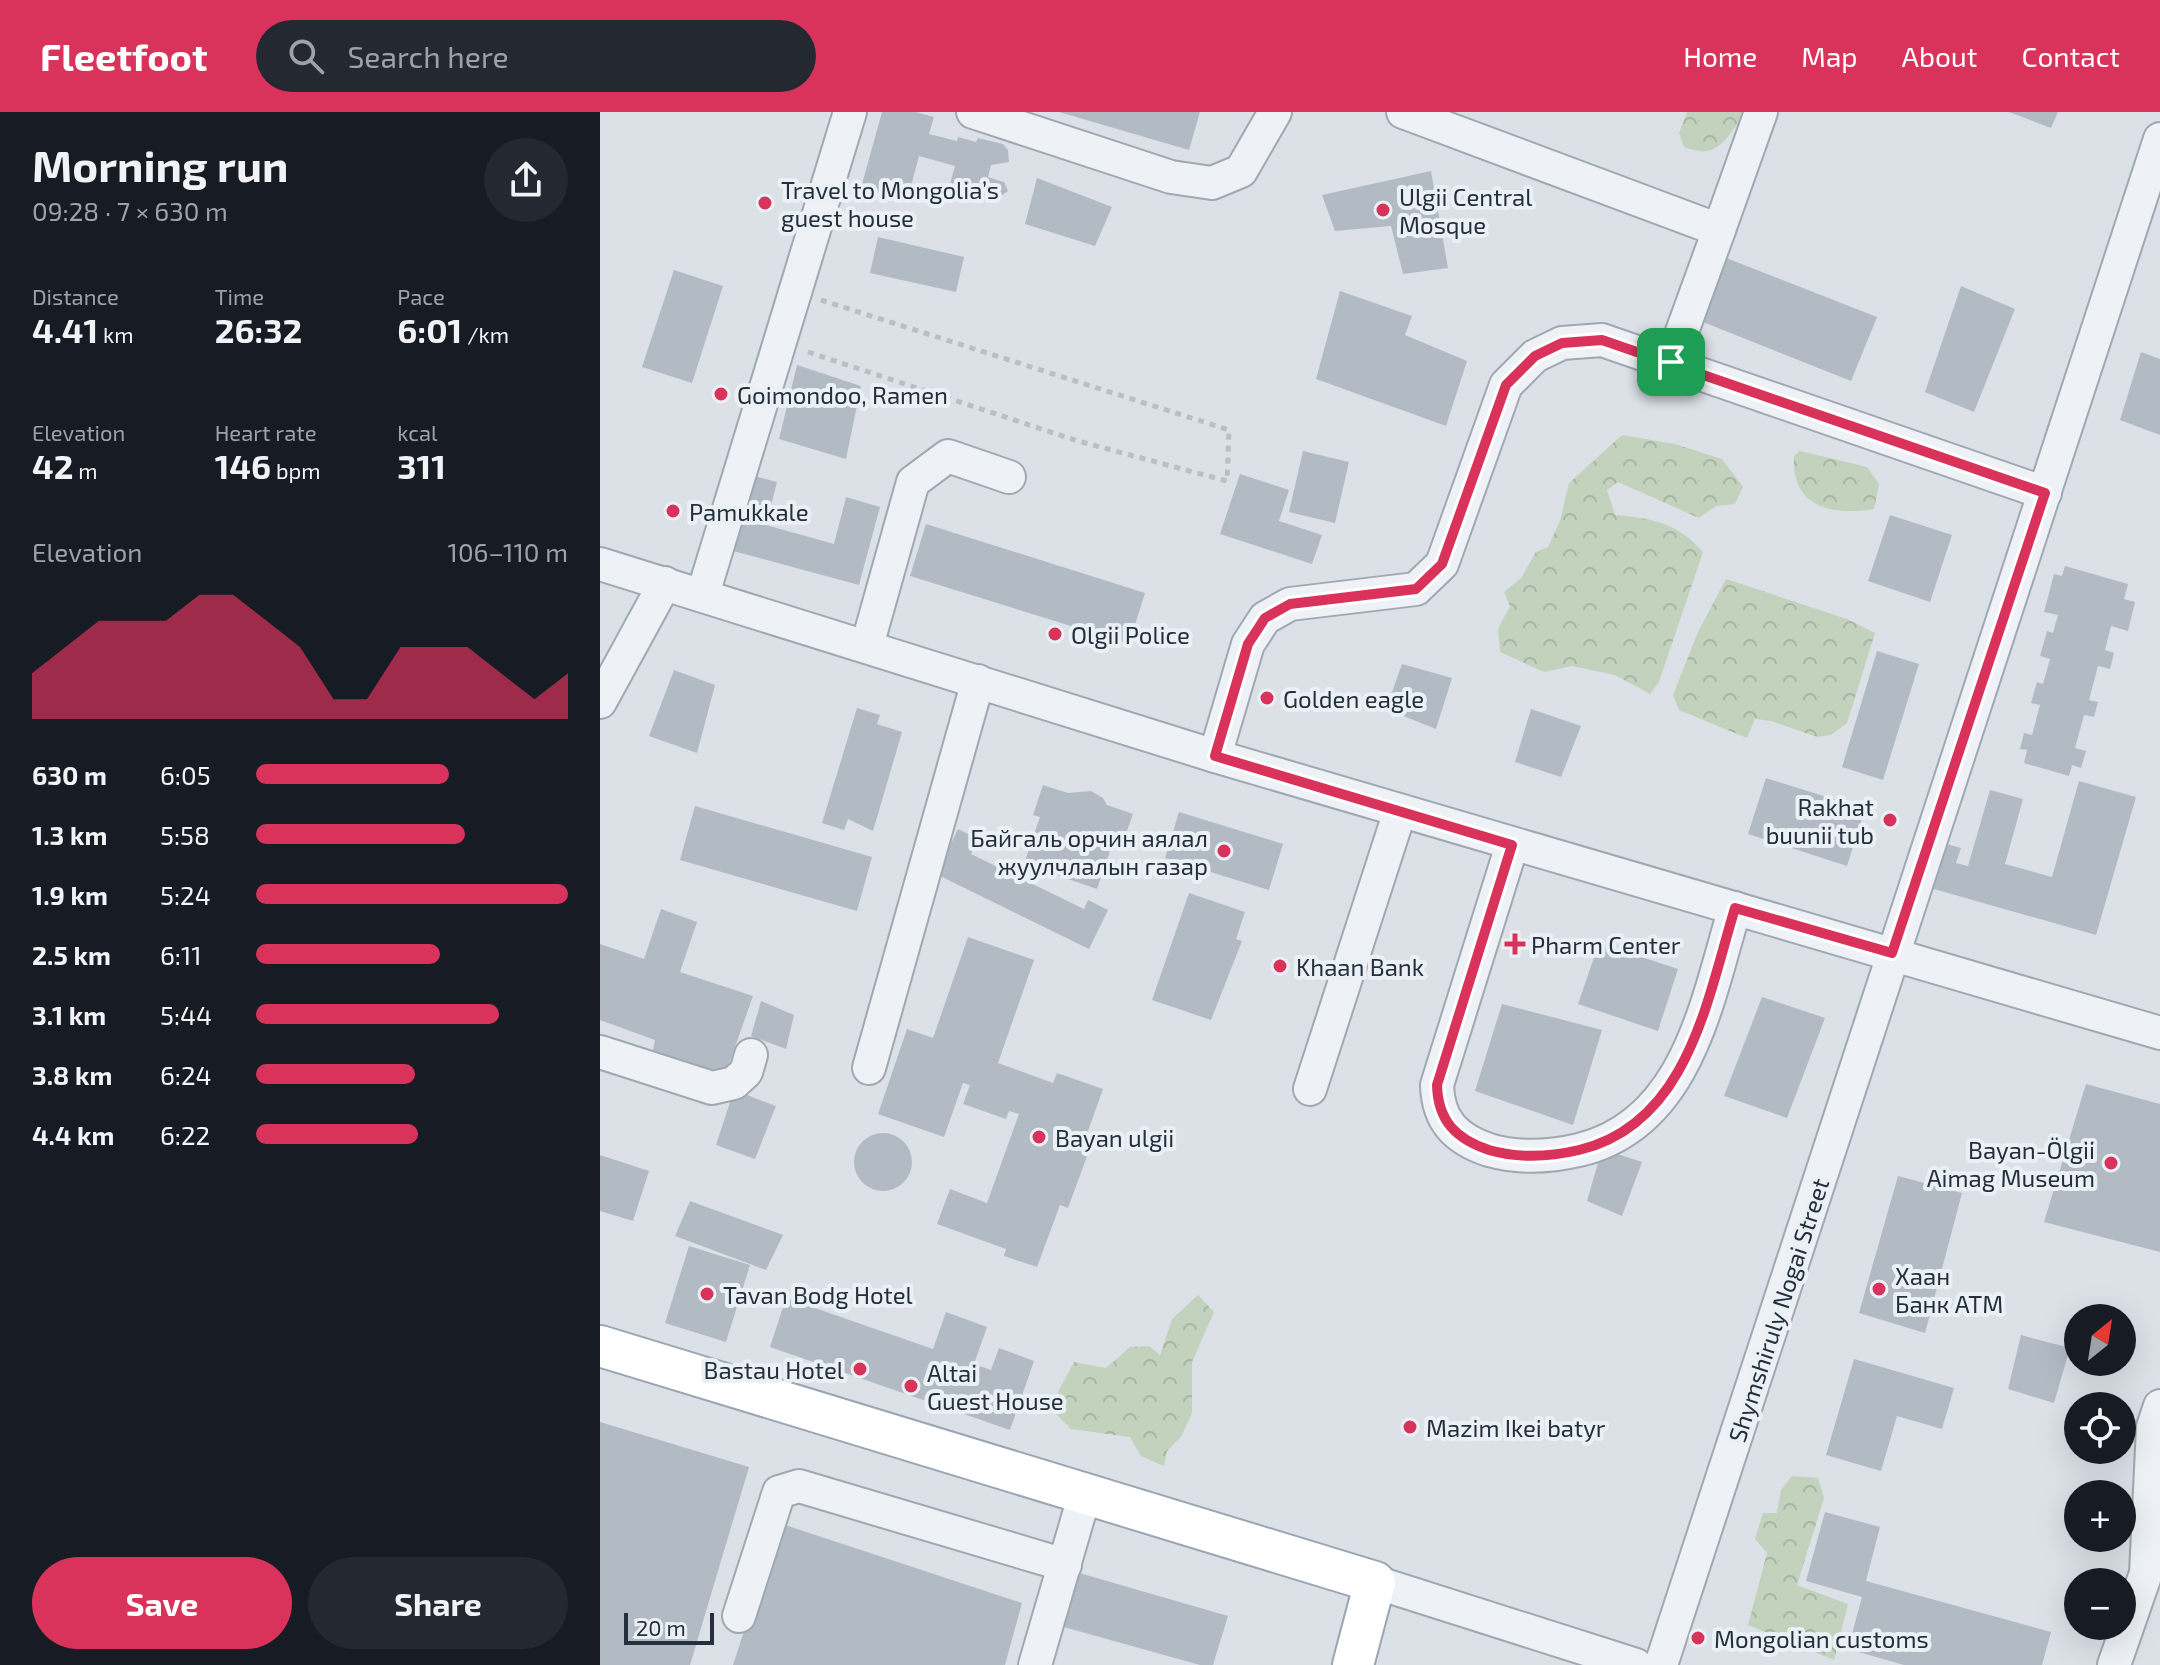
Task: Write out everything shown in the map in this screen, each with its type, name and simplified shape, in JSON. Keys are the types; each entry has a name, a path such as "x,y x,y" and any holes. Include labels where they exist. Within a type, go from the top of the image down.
{"main road":[{"path":"600,1346 1084,1497 1375,1582 1353,1665"}],"street":[{"path":"703,594 850,112"},
{"path":"973,112 1171,177 1212,183 1241,171 1275,112"},
{"path":"1403,112 1719,230"},
{"path":"1671,362 1761,112"},
{"name":"Shymshiruly Nogai Street","path":"1661,1665 2160,139"},
{"path":"1215,756 1248,644 1265,618 1290,604 1416,589 1442,564 1506,385 1535,356 1562,343 1602,340 2045,493"},
{"path":"867,646 913,482 948,456 1009,477"},
{"path":"600,564 1215,756 2160,1033"},
{"path":"600,702 665,583"},
{"path":"869,1068 978,681"},
{"path":"1310,1089 1400,811"},
{"path":"1512,845 1437,1085 1443,1120 1458,1135 1505,1155 1534,1157 1594,1146 1613,1139 1647,1117 1681,1068 1735,908"},
{"path":"600,1052 712,1088 734,1083 746,1072 751,1055"},
{"path":"2114,1665 2146,1573 2153,1427 2160,1406"},
{"path":"739,1616 779,1492 799,1486 1065,1565"},
{"path":"1035,1665 1084,1497"},
{"path":"1375,1582 1636,1665"}],"path":[{"path":"780,342 1078,441 1227,481 1229,430 795,292"}],"green space":[{"path":"1687,112 1747,112 1721,144 1714,149 1696,151 1684,147 1679,133"},
{"path":"1622,435 1675,444 1722,459 1743,487 1735,504 1716,506 1699,518 1618,482 1607,490 1615,515 1641,518 1674,528 1703,552 1659,682 1650,694 1615,675 1572,666 1544,672 1500,652 1498,629 1510,606 1504,592 1521,578 1536,552 1548,547 1560,521 1569,483"},
{"path":"1800,451 1867,467 1879,484 1874,509 1829,509 1807,497 1799,487 1795,473 1794,456"},
{"path":"1726,579 1847,619 1875,633 1847,723 1831,735 1817,737 1771,721 1755,719 1747,738 1679,710 1673,695 1698,632"},
{"path":"1198,1295 1214,1312 1192,1362 1192,1413 1181,1437 1167,1451 1164,1466 1141,1456 1130,1437 1071,1429 1054,1412 1058,1392 1074,1362 1106,1368 1130,1347 1149,1346 1160,1355 1172,1319"},
{"path":"1792,1476 1818,1478 1824,1498 1797,1585 1848,1604 1834,1660 1748,1625 1767,1553 1755,1539 1763,1513 1777,1513 1781,1490"}],"building":[{"path":"882,112 916,112 934,117 929,134 957,141 958,137 976,142 978,138 1003,144 1008,150 1009,162 991,165 988,177 1004,182 1008,191 999,197 987,192 985,201 948,191 955,166 919,156 907,201 861,188"},
{"path":"1059,112 1200,112 1189,150"},
{"path":"2009,112 2058,112 2051,128"},
{"name":"Ulgii Central Mosque","path":"1431,171 1448,268 1403,274 1391,226 1335,231 1322,195"},
{"path":"1037,178 1112,207 1095,246 1025,224"},
{"path":"878,237 964,257 956,292 870,273"},
{"path":"1721,256 1877,317 1851,381 1698,320"},
{"path":"674,270 723,286 692,383 642,367"},
{"path":"1961,286 2015,309 1974,412 1925,392"},
{"path":"1340,291 1412,316 1405,335 1467,361 1446,426 1316,379"},
{"path":"2141,352 2160,359 2160,435 2120,420"},
{"path":"797,365 861,386 846,459 779,439"},
{"path":"1303,451 1349,462 1335,523 1289,512"},
{"path":"743,473 777,482 766,525 834,544 846,497 880,507 859,585 722,548"},
{"path":"1240,474 1289,490 1279,521 1322,535 1312,564 1220,534"},
{"path":"1890,515 1952,535 1930,602 1868,581"},
{"path":"926,524 1145,593 1129,644 910,576"},
{"path":"2065,566 2128,584 2124,599 2135,602 2128,631 2111,626 2105,650 2114,653 2110,669 2098,666 2089,700 2098,702 2094,717 2084,715 2075,748 2086,751 2081,768 2072,765 2069,776 2024,763 2027,750 2020,749 2024,733 2032,735 2040,705 2031,703 2037,682 2043,684 2050,659 2040,656 2047,631 2053,633 2058,615 2044,612 2054,574 2062,576"},
{"path":"1877,651 1919,664 1883,780 1842,767"},
{"path":"1402,664 1452,678 1436,729 1386,709"},
{"path":"674,670 715,685 697,753 649,736"},
{"path":"857,708 880,715 877,724 902,732 873,831 848,819 844,830 822,823"},
{"path":"1531,709 1581,726 1561,777 1515,762"},
{"path":"1766,778 1865,809 1847,866 1748,834"},
{"path":"2079,781 2136,797 2096,935 1920,885 1933,840 1961,848 1956,863 1968,866 1990,790 2023,799 2005,864 2052,877"},
{"path":"1043,785 1068,793 1091,791 1103,798 1107,805 1133,814 1122,845 1113,842 1097,889 1024,864 1040,817 1033,815"},
{"path":"695,806 872,857 857,911 680,860"},
{"name":"Байгаль орчин аялал жуулчлалын газар","path":"1179,812 1283,844 1269,890 1165,858"},
{"path":"958,829 978,839 971,854 1084,909 1088,900 1108,910 1089,949 936,874"},
{"path":"1189,893 1245,912 1236,939 1242,941 1211,1020 1152,1000"},
{"path":"661,909 697,922 680,972 753,996 724,1078 652,1054 655,1040 600,1020 600,944 644,959"},
{"path":"968,937 1034,960 998,1063 1053,1083 1057,1073 1103,1089 1083,1145 1090,1148 1068,1208 1060,1205 1037,1267 1004,1256 1006,1249 937,1224 950,1189 987,1203 1019,1114 1009,1111 1006,1119 963,1104 970,1085 963,1083 944,1137 878,1114 907,1029 933,1038"},
{"path":"1599,943 1678,969 1658,1031 1578,1004"},
{"path":"1762,997 1825,1018 1787,1118 1724,1096"},
{"path":"761,1001 794,1015 786,1049 751,1036"},
{"path":"1502,1004 1602,1030 1573,1125 1475,1091"},
{"name":"Bayan-Ölgii Aimag Museum","path":"2086,1084 2160,1104 2160,1252 2044,1222"},
{"path":"734,1090 776,1106 755,1159 716,1145"},
{"path":"883,1133 903,1142 912,1162 903,1182 883,1191 863,1182 854,1162 863,1142"},
{"path":"1602,1149 1642,1162 1622,1216 1587,1201"},
{"path":"600,1155 649,1171 633,1221 600,1211"},
{"path":"1898,1176 1962,1193 1925,1333 1859,1313"},
{"path":"690,1201 783,1235 766,1270 675,1236"},
{"name":"Tavan Bodg Hotel","path":"689,1246 750,1265 726,1342 665,1323"},
{"path":"786,1298 933,1349 946,1312 987,1327 974,1364 991,1370 999,1348 1034,1361 1010,1430 770,1347"},
{"path":"2021,1335 2064,1346 2064,1369 2054,1403 2008,1389"},
{"path":"1854,1359 1954,1388 1942,1429 1897,1416 1881,1471 1826,1455"},
{"path":"600,1422 749,1467 690,1665 600,1665"},
{"path":"1825,1512 1880,1527 1866,1581 2051,1632 2042,1665 1904,1665 1848,1649 1862,1597 1806,1581"},
{"path":"779,1523 1022,1603 1005,1665 733,1665"},
{"path":"1069,1570 1228,1616 1213,1665 1200,1665 1053,1624"}],"place":[{"name":"Travel to Mongolia’s guest house","path":"765,203"},
{"name":"Ulgii Central Mosque","path":"1383,210"},
{"name":"Goimondoo, Ramen","path":"721,394"},
{"name":"Pamukkale","path":"673,511"},
{"name":"Olgii Police","path":"1055,634"},
{"name":"Golden eagle","path":"1267,698"},
{"name":"Rakhat buunii tub","path":"1890,820"},
{"name":"Байгаль орчин аялал жуулчлалын газар","path":"1224,851"},
{"name":"Pharm Center","path":"1515,944"},
{"name":"Khaan Bank","path":"1280,966"},
{"name":"Bayan ulgii","path":"1039,1137"},
{"name":"Bayan-Ölgii Aimag Museum","path":"2111,1163"},
{"name":"Хаан Банк АТМ","path":"1879,1289"},
{"name":"Tavan Bodg Hotel","path":"707,1294"},
{"name":"Bastau Hotel","path":"860,1369"},
{"name":"Altai Guest House","path":"911,1386"},
{"name":"Mazim Ikei batyr","path":"1410,1427"},
{"name":"Mongolian customs","path":"1698,1638"}],"route":[{"path":"1602,340 1671,362 2045,493 1892,953 1735,908 1696,1033 1667,1092 1647,1117 1613,1139 1594,1146 1534,1157 1505,1155 1458,1135 1443,1120 1437,1085 1512,845 1215,756 1248,644 1265,618 1290,604 1416,589 1442,564 1506,385 1535,356 1562,343 1602,340"}]}
